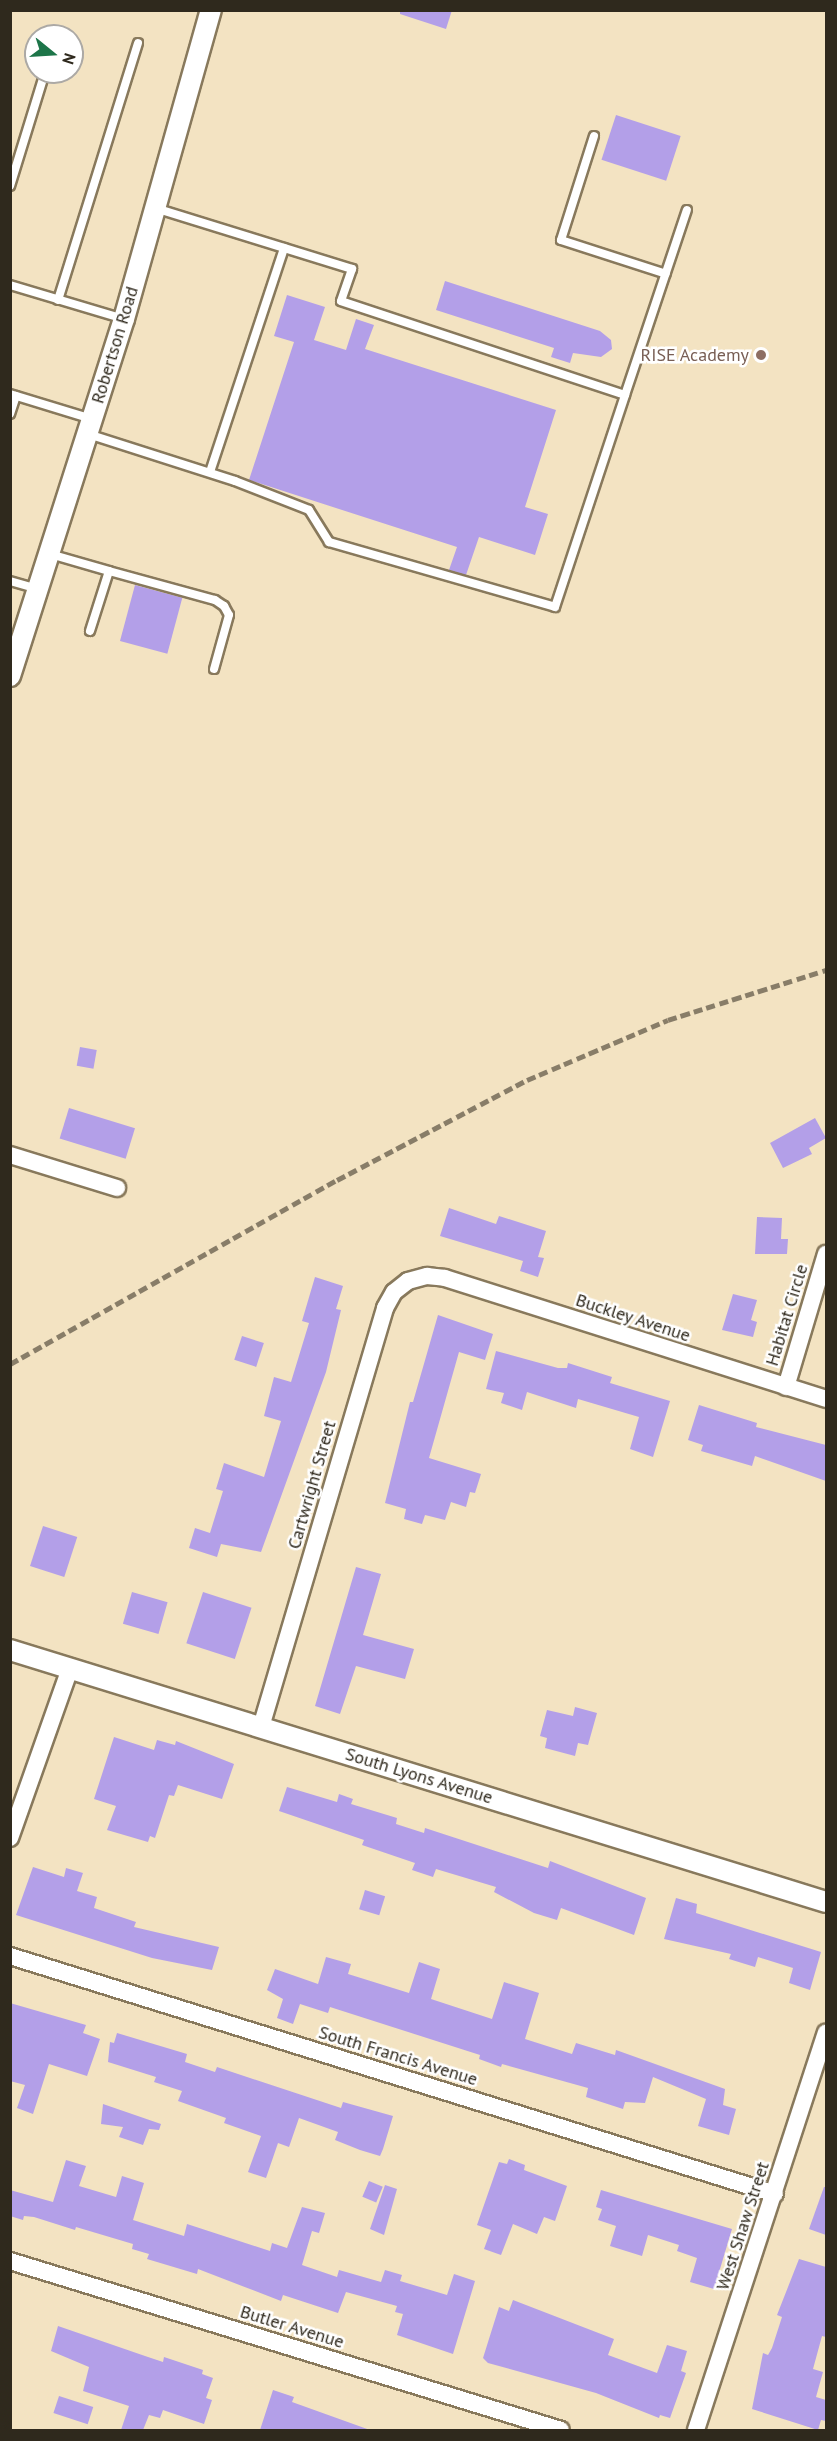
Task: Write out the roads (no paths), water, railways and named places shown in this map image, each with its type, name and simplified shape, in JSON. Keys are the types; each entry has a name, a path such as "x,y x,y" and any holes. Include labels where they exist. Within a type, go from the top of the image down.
{"street":[{"name":"Robertson Road","path":"12,664 50,554 124,319 211,10"},
{"path":"10,1155 117,1188"},
{"name":"Habitat Circle","path":"786,1387 826,1254"},
{"name":"Buckley Avenue","path":"427,1276 445,1278 826,1400"},
{"name":"Cartwright Street","path":"261,1726 385,1308 394,1292 408,1281 427,1276"},
{"name":"South Lyons Avenue","path":"10,1650 826,1902"},
{"path":"10,1838 70,1668"},
{"name":"South Francis Avenue","path":"10,1956 775,2194"},
{"name":"West Shaw Street","path":"696,2430 826,2033"},
{"name":"Butler Avenue","path":"10,2261 561,2430"}],"lane":[{"path":"58,300 138,43"},
{"path":"10,186 41,84"},
{"path":"594,136 561,240 666,274"},
{"path":"155,208 352,269 341,301 626,395"},
{"path":"10,414 13,395 309,510 329,542 555,607 687,210"},
{"path":"210,472 284,248"},
{"path":"10,285 124,319"},
{"path":"50,554 215,600 224,606 229,615 214,669"},
{"path":"90,632 109,571"},
{"path":"10,581 38,589"}],"railway":[{"path":"10,1364 337,1180 527,1080 668,1020 826,970"}],"place":[{"name":"RISE Academy","path":"761,355"}]}
